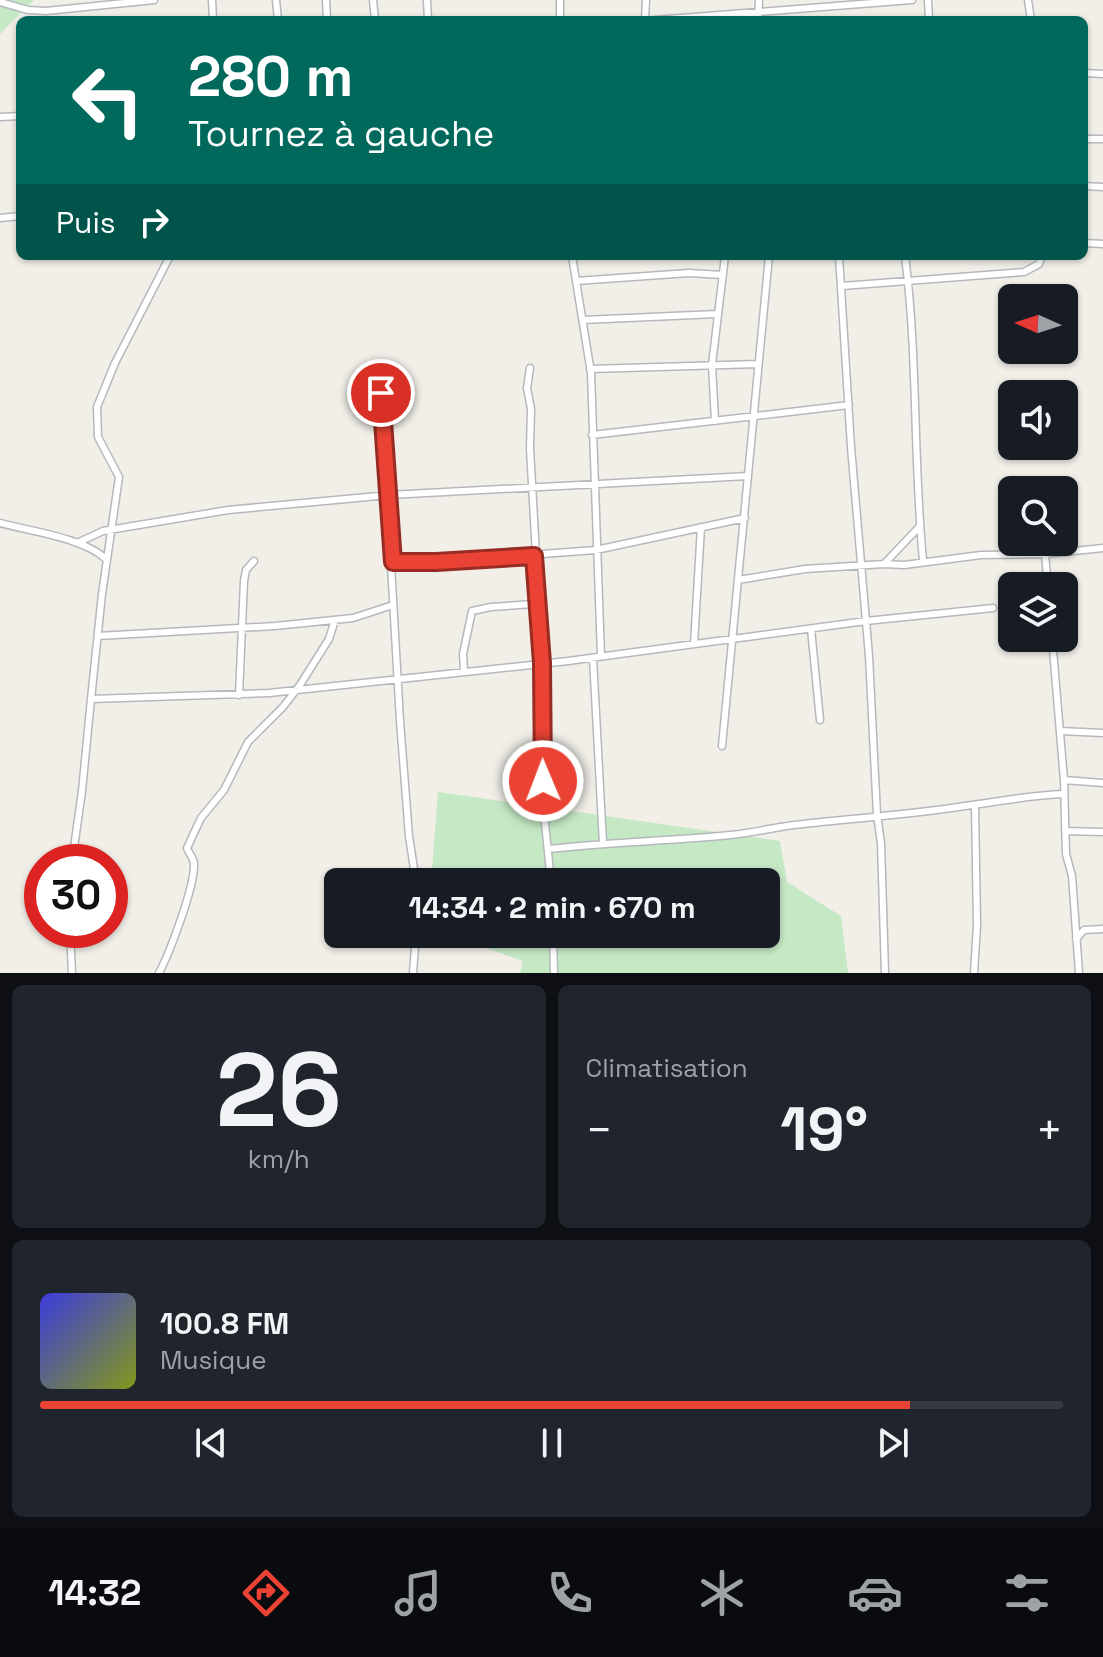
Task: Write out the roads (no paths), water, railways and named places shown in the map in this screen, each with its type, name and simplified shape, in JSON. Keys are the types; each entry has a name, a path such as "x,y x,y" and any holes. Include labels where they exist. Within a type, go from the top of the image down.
{"street":[{"path":"0,2 28,10 46,11 154,0"},
{"path":"759,0 758,16 912,0"},
{"path":"75,844 106,559 119,474 98,437 97,407 115,363 168,260"},
{"path":"573,260 590,369 603,843"},
{"path":"715,421 712,365 725,260"},
{"path":"722,746 769,260"},
{"path":"839,260 882,862 885,973"},
{"path":"905,260 918,421 923,560"},
{"path":"842,286 1024,272 1040,260"},
{"path":"576,281 689,273 723,275"},
{"path":"583,320 717,314"},
{"path":"590,369 758,364"},
{"path":"530,368 527,388 531,409 534,556 542,663 543,803 550,868"},
{"path":"380,373 398,679 414,868"},
{"path":"592,435 849,405"},
{"path":"77,543 103,531 228,510 389,495 748,476"},
{"path":"393,562 436,562 596,550 745,518"},
{"path":"0,523 77,543 98,551 106,559"},
{"path":"884,564 920,526"},
{"path":"694,644 701,527"},
{"path":"1078,551 1103,548"},
{"path":"738,580 805,569 861,564 904,565 923,560 998,555"},
{"path":"239,695 246,570 254,561"},
{"path":"464,672 463,654 472,611 534,604"},
{"path":"98,636 335,620 371,614 393,605"},
{"path":"91,699 239,695 296,690 993,608"},
{"path":"159,973 172,946 192,875 193,859 187,848 189,840 201,818 224,790 248,742 296,690 329,639 335,620"},
{"path":"811,629 820,720"},
{"path":"1053,652 1065,831 1079,973"},
{"path":"1060,731 1103,733"},
{"path":"1064,780 1103,783"},
{"path":"548,849 729,836 1063,794"},
{"path":"974,973 977,925 975,805"},
{"path":"1065,831 1103,832"},
{"path":"1076,919 1084,930"},
{"path":"1076,939 1084,930 1103,929"},
{"path":"71,948 72,973"},
{"path":"413,973 415,948"},
{"path":"553,948 554,973"}]}
